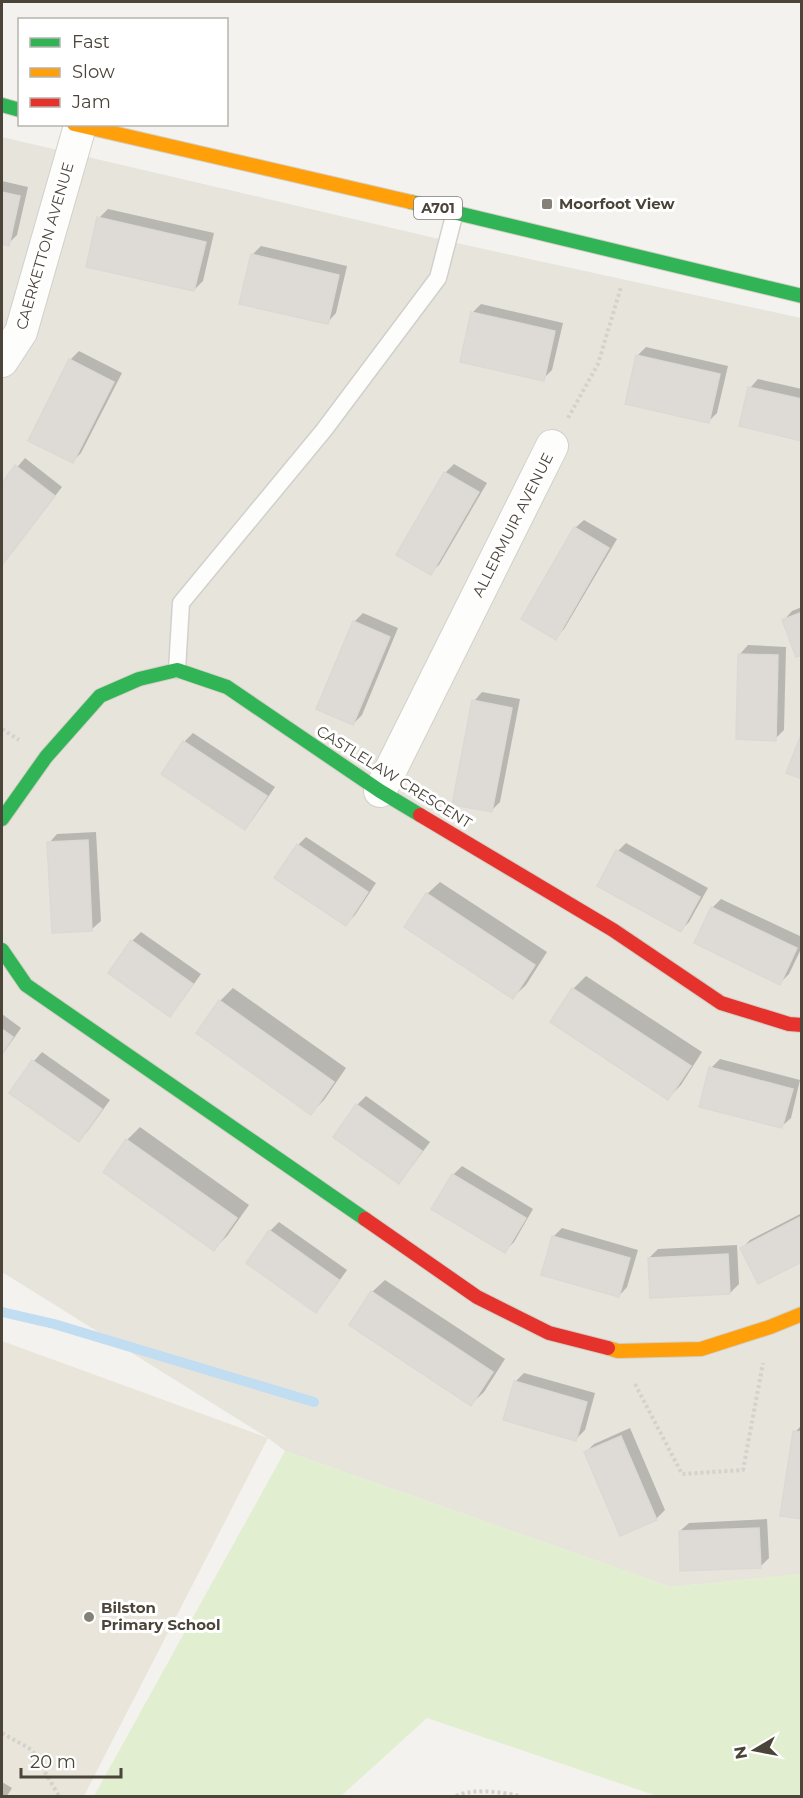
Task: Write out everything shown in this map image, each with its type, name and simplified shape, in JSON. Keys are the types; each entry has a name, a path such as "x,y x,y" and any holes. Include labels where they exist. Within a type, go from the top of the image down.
{"street":[{"path":"2,105 18,109"},
{"name":"CAERKETTON AVENUE","path":"2,361 21,332 77,126"},
{"name":"A701","path":"81,126 455,212 801,296"},
{"name":"ALLERMUIR AVENUE","path":"380,791 552,446"},
{"path":"2,819 46,757 100,696 139,679 177,670"},
{"name":"CASTLELAW CRESCENT","path":"177,670 226,687 380,791 613,930 721,1003 789,1024 801,1025"},
{"path":"2,951 26,985 477,1297 549,1333 618,1351 701,1349 770,1328 801,1314"}],"lane":[{"path":"177,670 181,603 324,430 438,278 455,212"}],"path":[{"name":"ALLERMUIR AVENUE","path":"552,446 598,364 630,255"},
{"path":"618,1351 682,1474 743,1470 770,1328"},
{"path":"2,1733 32,1750 59,1797"},
{"path":"456,1797 466,1792 504,1793 520,1797"}],"shaded area":[{"path":"2,137 452,242 801,318 801,1574 671,1587 285,1451 268,1438 2,1272"},
{"name":"Bilston Primary School","path":"2,1341 268,1438 84,1796 2,1796"}],"green space":[{"path":"285,1451 671,1587 801,1574 801,1796 657,1796 427,1718 341,1796 94,1796"}],"building":[{"path":"2,192 20,196 9,246 2,244"},
{"path":"97,217 206,242 194,291 86,267"},
{"path":"251,254 339,275 328,324 239,304"},
{"path":"471,312 555,331 544,381 460,362"},
{"path":"636,355 720,374 709,423 625,404"},
{"path":"69,359 114,382 73,463 28,441"},
{"path":"748,387 802,399 802,441 739,426"},
{"path":"15,465 55,496 2,565 2,483"},
{"path":"444,472 479,492 431,575 396,555"},
{"path":"574,527 609,548 556,640 521,619"},
{"path":"802,612 802,655 796,657 782,620"},
{"path":"353,621 390,637 353,725 316,709"},
{"path":"738,654 778,655 776,741 736,739"},
{"path":"472,700 512,708 492,812 452,805"},
{"path":"802,735 802,779 786,773"},
{"path":"183,741 267,796 245,830 161,774"},
{"path":"88,840 92,931 52,933 47,842"},
{"path":"297,844 368,892 346,926 274,878"},
{"path":"616,850 700,897 681,932 597,886"},
{"path":"426,893 535,965 513,999 404,927"},
{"path":"711,907 797,948 780,985 694,943"},
{"path":"131,940 193,984 170,1017 108,973"},
{"path":"572,988 691,1066 668,1100 550,1022"},
{"path":"219,1000 334,1082 311,1115 196,1033"},
{"path":"2,1029 13,1037 2,1054"},
{"path":"32,1060 102,1109 79,1142 9,1093"},
{"path":"709,1067 793,1089 782,1128 699,1107"},
{"path":"356,1104 422,1151 399,1184 333,1137"},
{"path":"126,1139 237,1218 214,1251 103,1172"},
{"path":"452,1174 526,1218 505,1253 431,1209"},
{"path":"802,1216 802,1262 758,1284 740,1248"},
{"path":"269,1230 339,1280 316,1313 246,1263"},
{"path":"552,1236 630,1258 619,1297 541,1275"},
{"path":"728,1254 730,1294 650,1298 648,1258"},
{"path":"371,1291 493,1372 471,1406 349,1325"},
{"path":"514,1381 587,1402 576,1441 503,1420"},
{"path":"793,1431 802,1432 802,1519 780,1516"},
{"path":"621,1436 657,1520 620,1536 584,1452"},
{"path":"759,1528 761,1568 680,1571 679,1531"}],"waterway":[{"path":"2,1312 54,1324 314,1402"}],"traffic: fast":[{"path":"2,105 18,109"},
{"path":"411,202 802,296"},
{"path":"2,819 46,757 100,696 139,679 177,670 227,687 380,791 420,815"},
{"path":"2,950 26,985 365,1219"}],"traffic: slow":[{"path":"83,126 411,202"},
{"path":"608,1348 618,1351 701,1349 770,1327 802,1314"}],"traffic: jam":[{"path":"420,815 613,930 721,1003 789,1024 802,1025"},
{"path":"365,1219 477,1297 549,1333 608,1348"}],"place":[{"name":"Moorfoot View","path":"547,204"},
{"name":"Bilston Primary School","path":"89,1617"}]}
